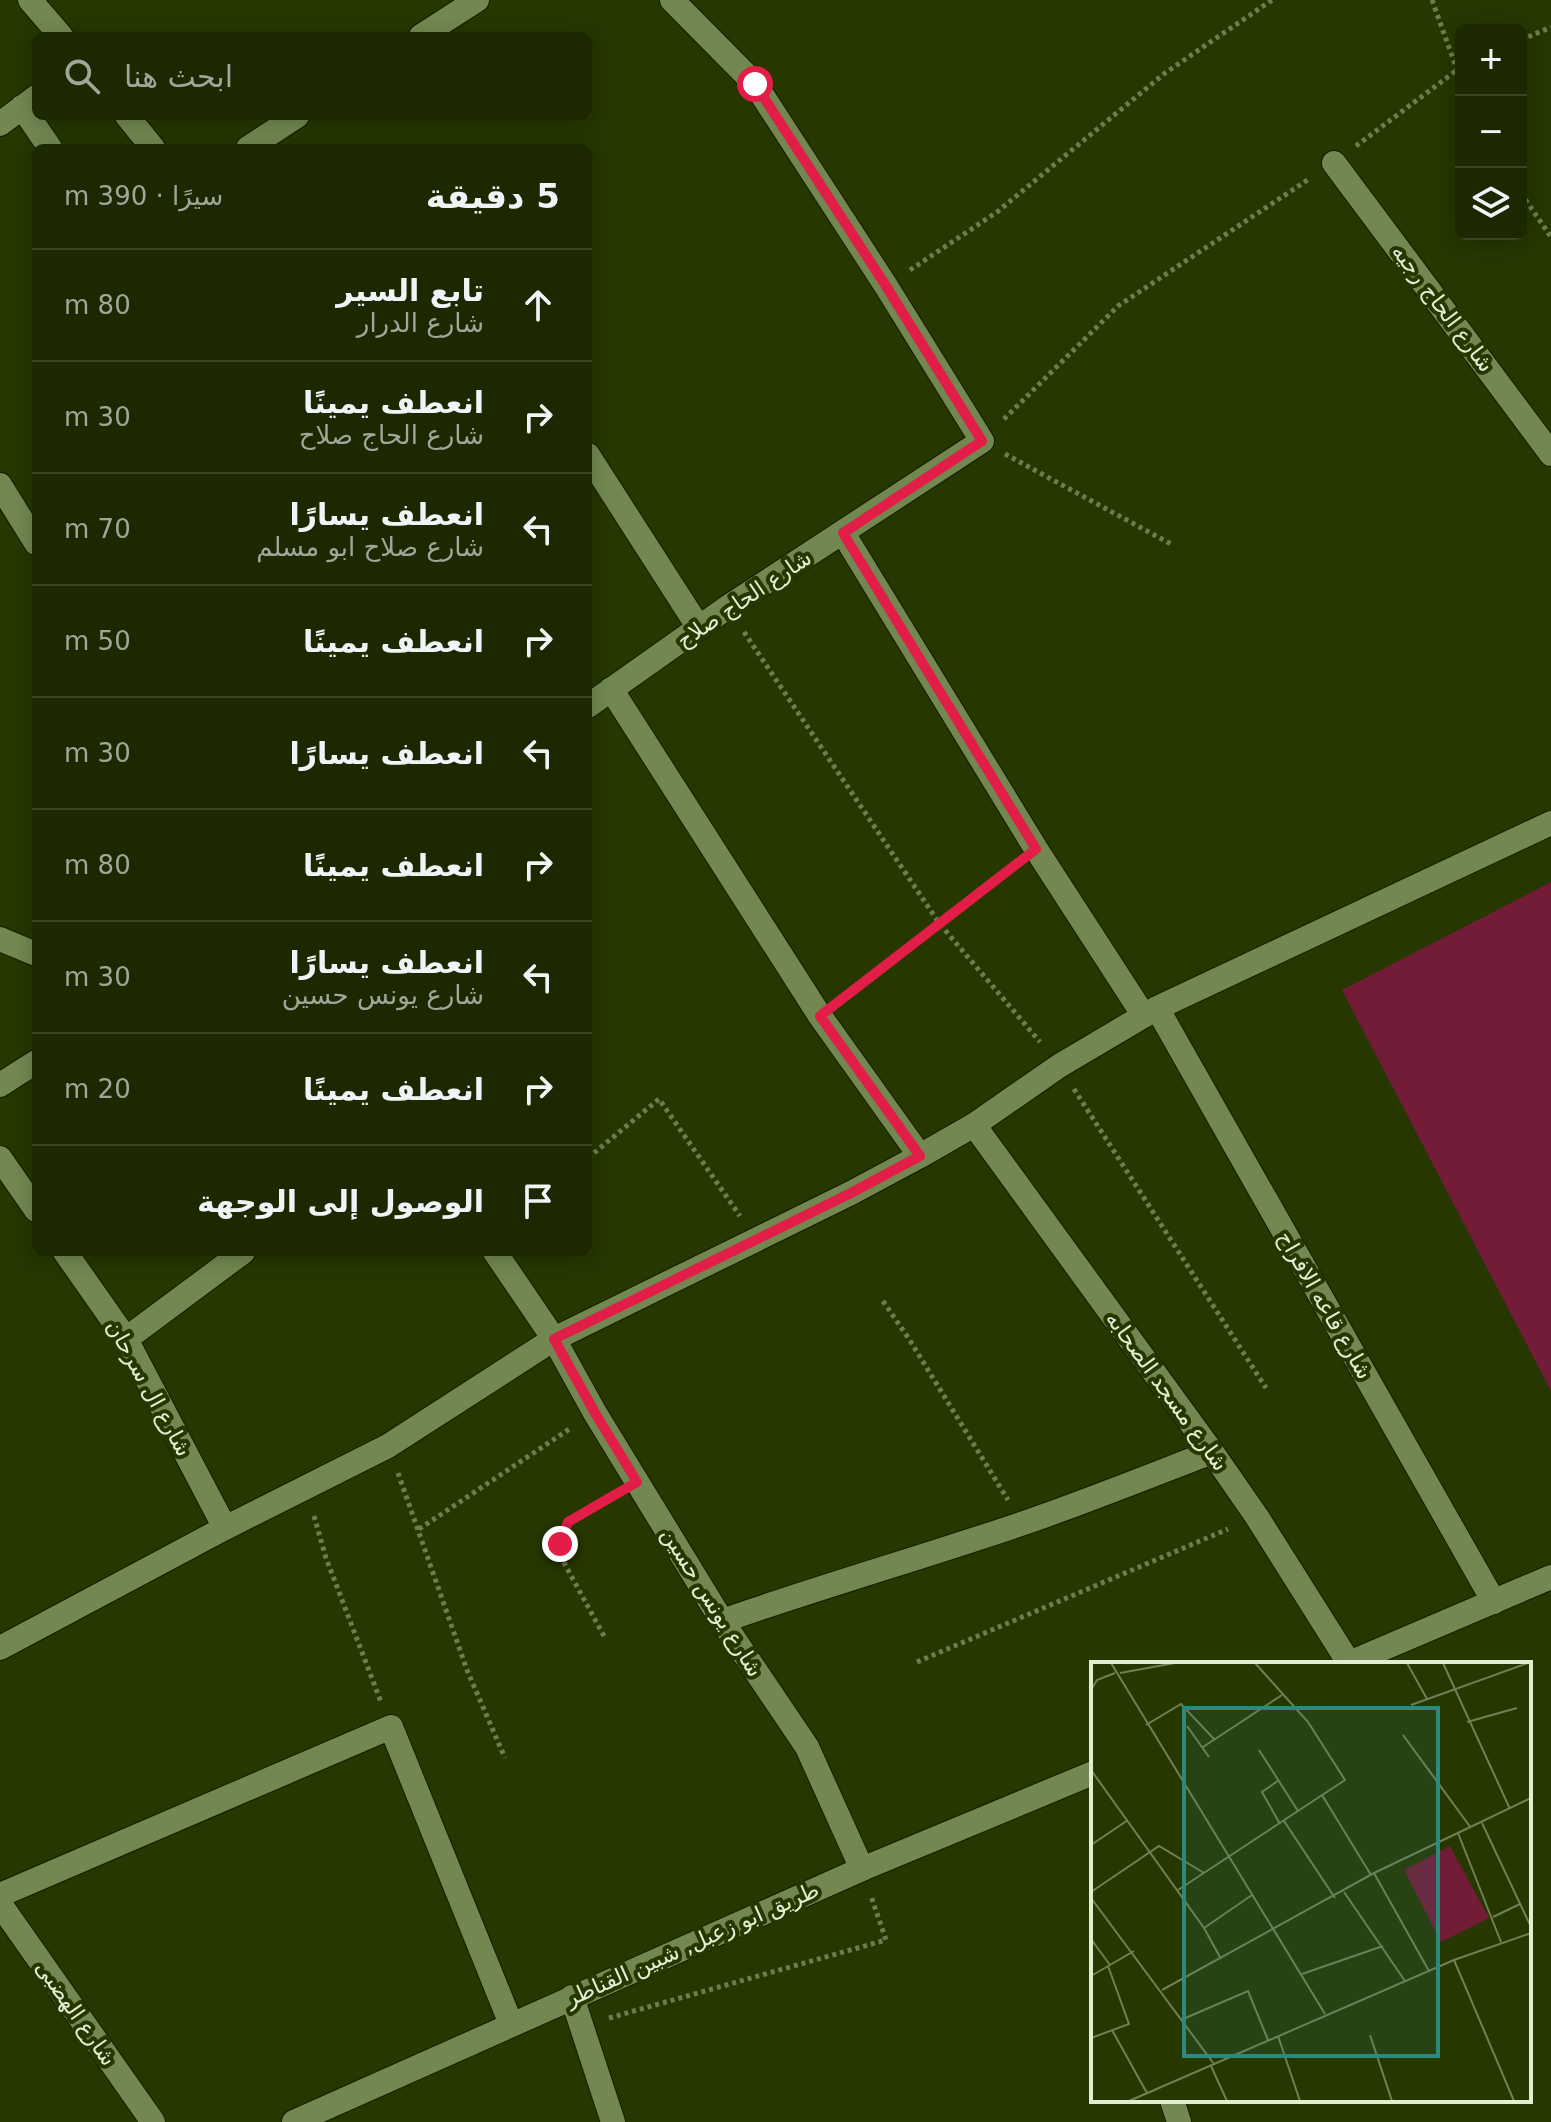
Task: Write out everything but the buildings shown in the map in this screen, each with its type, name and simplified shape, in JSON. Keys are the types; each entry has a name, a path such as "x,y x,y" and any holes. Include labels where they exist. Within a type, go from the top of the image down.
{"street":[{"path":"30,0 58,32"},
{"path":"427,32 477,0"},
{"path":"672,0 755,84 982,441"},
{"path":"0,124 29,102"},
{"path":"37,120 48,144"},
{"path":"130,120 150,144"},
{"path":"254,144 291,120"},
{"name":"شارع الحاج رجيه","path":"1334,163 1551,454"},
{"name":"شارع الحاج صلاح","path":"592,703 728,607 982,441"},
{"path":"592,461 699,628"},
{"path":"0,485 32,537"},
{"name":"شارع قاعه الافراح","path":"843,533 1036,849 1150,1012 1494,1602"},
{"path":"611,689 820,1016 920,1156"},
{"path":"0,1648 225,1528 388,1446 554,1339 920,1156 974,1125 1059,1066 1150,1012 1551,823"},
{"path":"0,939 32,952"},
{"path":"0,1085 32,1065"},
{"name":"شارع مسجد الصحابه","path":"974,1125 1212,1452 1257,1517 1347,1662"},
{"path":"0,1158 32,1204"},
{"name":"شارع ال سرحان","path":"68,1256 126,1339 225,1528"},
{"path":"126,1339 238,1256"},
{"name":"شارع يونس حسين","path":"498,1256 554,1339 595,1413 722,1621 807,1747 862,1869"},
{"path":"722,1621 1022,1524 1212,1452"},
{"path":"1353,1662 1551,1577"},
{"path":"0,1895 391,1727 511,2024"},
{"name":"طريق ابو زعبل, شبين القناطر","path":"294,2122 862,1869 1091,1774"},
{"name":"شارع الهضبى","path":"0,1904 153,2122"},
{"path":"572,1997 613,2122"},
{"path":"1173,2102 1179,2122"}],"path":[{"path":"886,286 997,212 1165,73 1272,0"},
{"path":"1432,0 1455,60"},
{"path":"1527,37 1551,27"},
{"path":"1171,544 982,441 1118,306 1334,163 1455,70"},
{"path":"1527,202 1551,237"},
{"path":"728,607 939,923 1059,1066 1266,1388"},
{"path":"820,1016 1036,849"},
{"path":"592,1155 659,1099 757,1239"},
{"path":"883,1301 1022,1524"},
{"path":"419,1529 595,1413"},
{"path":"388,1446 467,1670 505,1758"},
{"path":"604,1636 562,1559 560,1544 568,1522 637,1482"},
{"path":"307,1488 326,1558 391,1727"},
{"path":"917,1662 1257,1517"},
{"path":"581,2026 886,1940 862,1869"}],"shaded area":[{"path":"1551,882 1551,1391 1342,990"}],"route":[{"path":"560,1544 568,1522 637,1482 554,1339 920,1156 820,1016 1036,849 843,533 982,441 755,84"}]}
